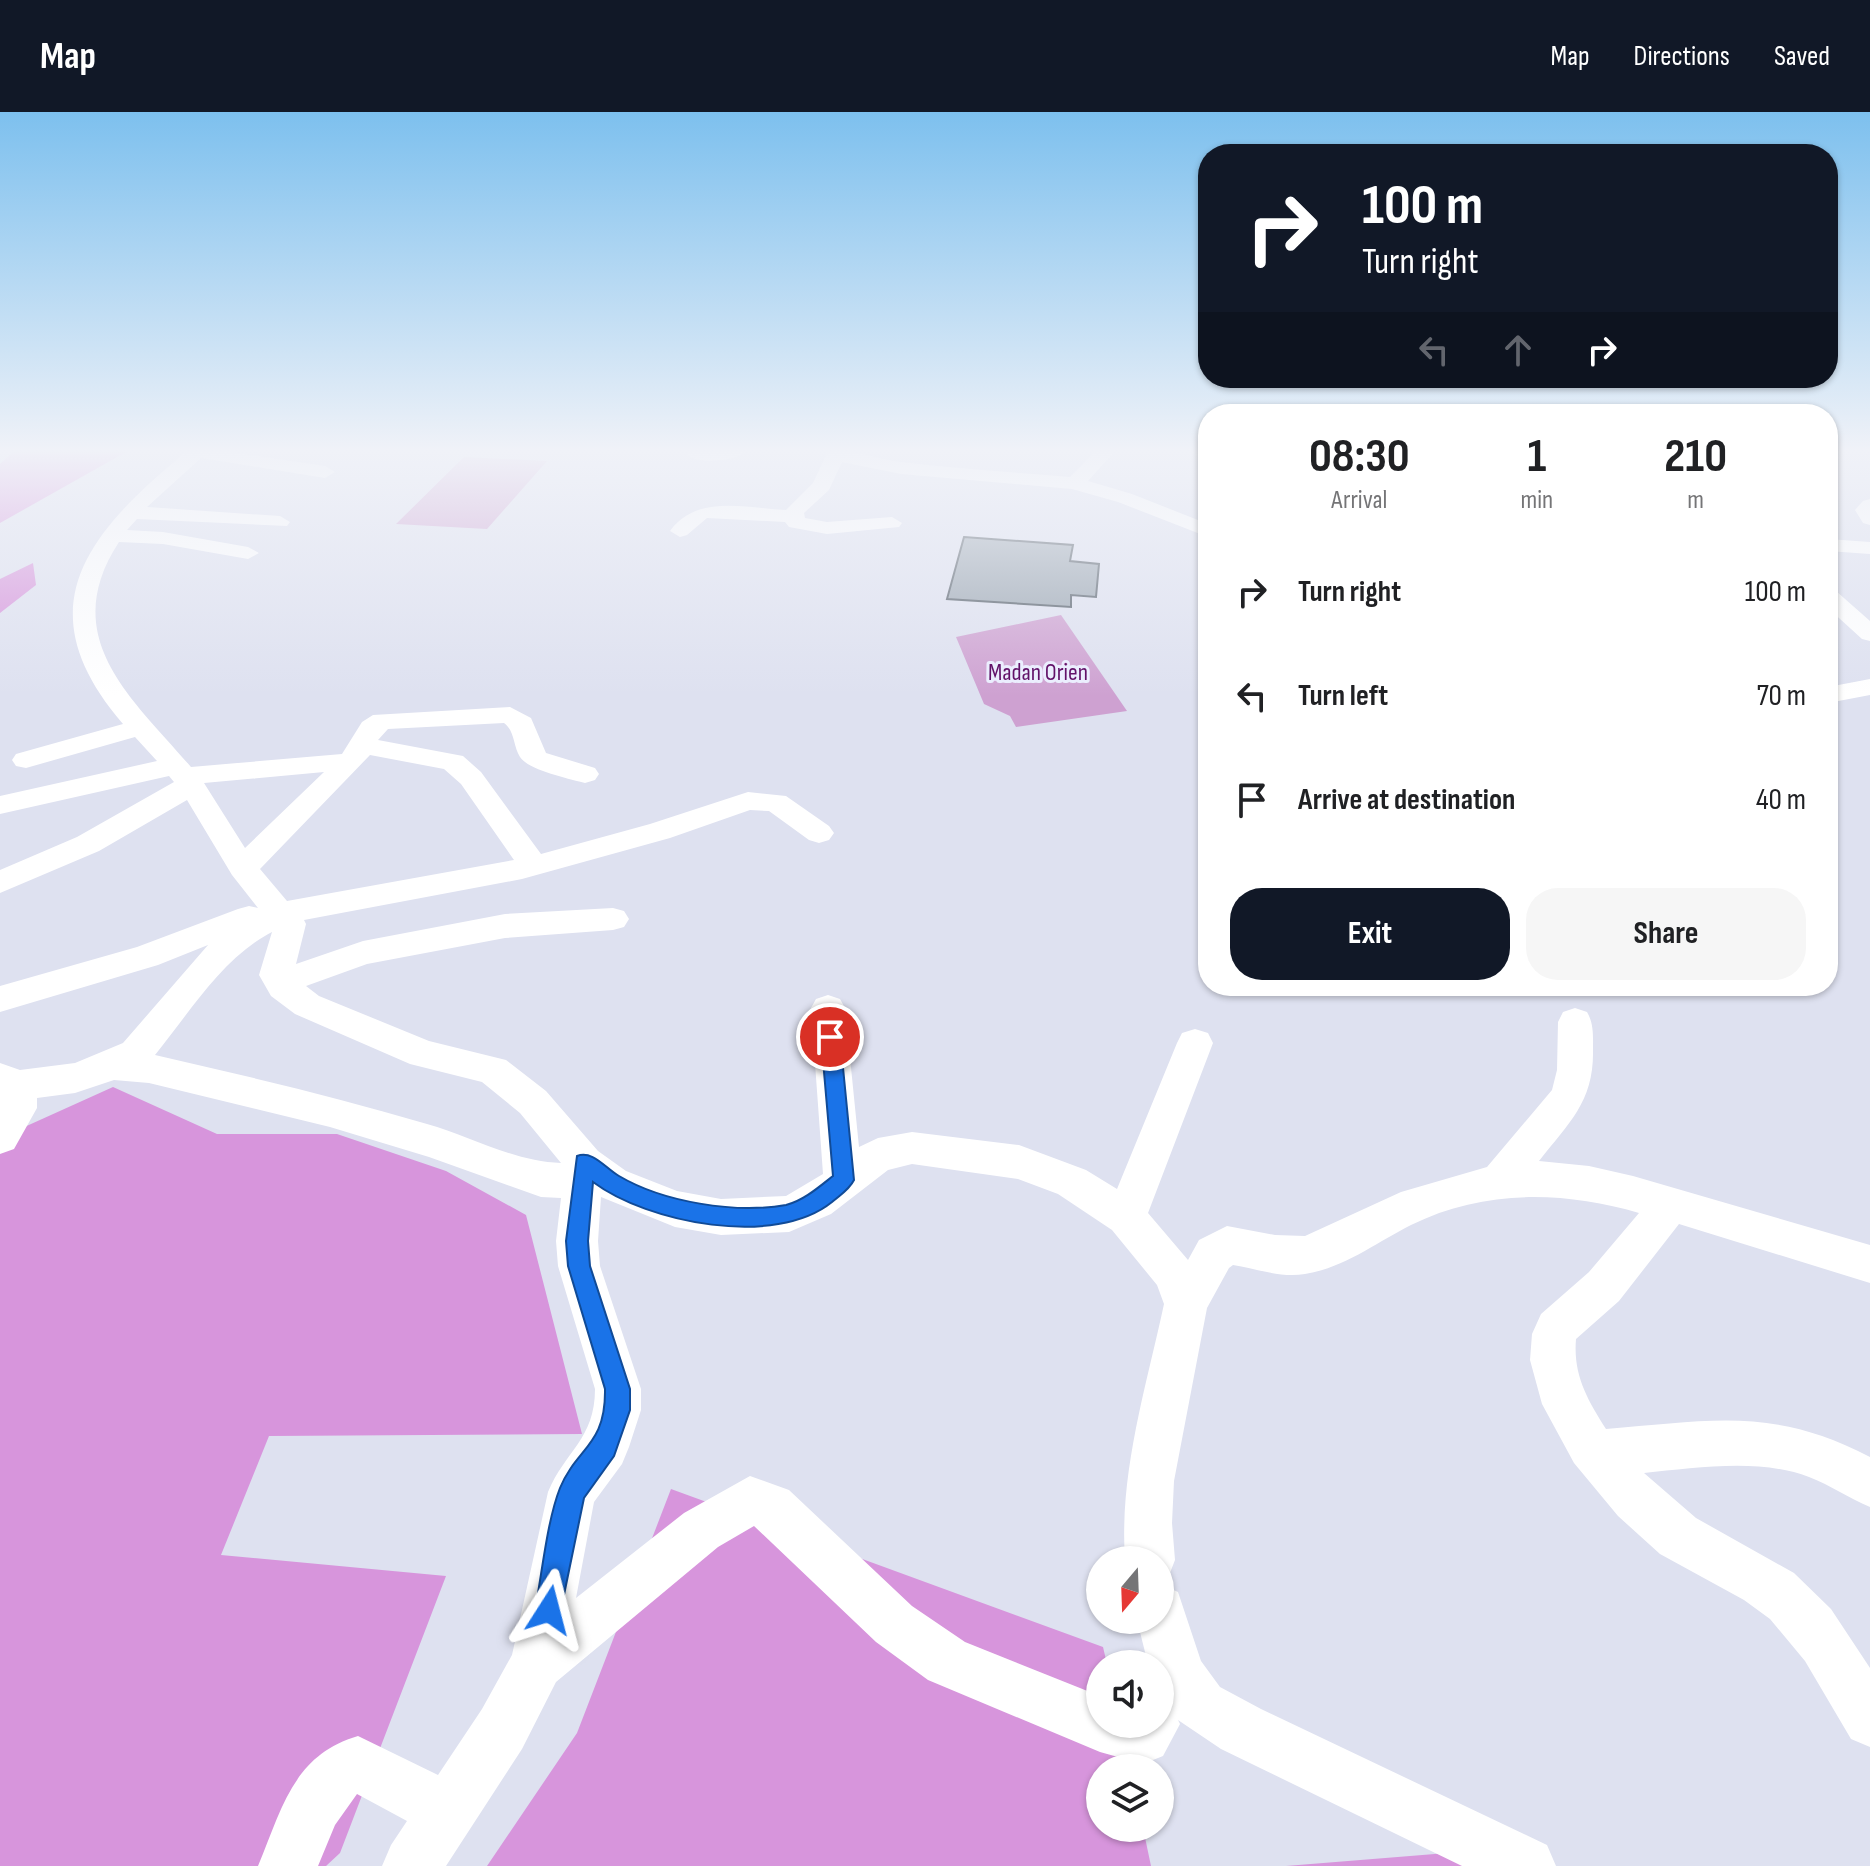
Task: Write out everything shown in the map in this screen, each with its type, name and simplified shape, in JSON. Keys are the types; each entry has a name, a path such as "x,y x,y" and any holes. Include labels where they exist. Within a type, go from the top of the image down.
{"street":[{"path":"114,533 91,570 83,619 89,652 108,688 184,776 243,868 290,924 276,975 280,982 307,1005 376,1035 423,1054 493,1070 533,1102 583,1172 579,1266 618,1389 618,1410 605,1447 572,1492 537,1663 502,1729 412,1866"},
{"path":"135,533 248,553"},
{"path":"1838,546 1870,548"},
{"path":"1838,605 1861,627"},
{"path":"1838,622 1861,627"},
{"path":"1838,693 1870,687"},
{"path":"243,868 356,754 371,728 382,721 504,714 522,724 536,759 585,774"},
{"path":"26,760 142,727"},
{"path":"0,805 184,776 356,754 441,759 463,769 534,866"},
{"path":"0,882 88,844 184,776"},
{"path":"0,999 146,956 278,910 534,866 660,831 748,801 776,802 819,833"},
{"path":"0,1138 18,1108 10,1082 75,1078 114,1065 136,1053 216,957 240,934 278,910"},
{"path":"280,982 376,950 505,926 613,919"},
{"path":"828,1008 843,1180"},
{"path":"1499,1182 1569,1096 1575,1070 1575,1022"},
{"path":"1126,1217 1195,1043"},
{"path":"114,1065 149,1068 330,1111 431,1141 541,1180 583,1172 662,1204 721,1217 789,1214 817,1201 878,1155 912,1148 971,1153 1019,1162 1072,1182 1126,1217 1172,1272 1186,1304"},
{"path":"1149,1546 1150,1481 1186,1304 1214,1254 1227,1245 1246,1247 1271,1256 1310,1254 1407,1208 1499,1182 1540,1177 1596,1184 1807,1242 1870,1264"},
{"path":"1671,1204 1596,1294 1555,1330 1551,1351 1556,1377 1567,1406 1596,1453 1634,1500 1679,1536 1785,1598 1825,1644 1870,1720"},
{"path":"1596,1453 1774,1445 1801,1451 1870,1483"},
{"path":"537,1663 701,1530 750,1500 772,1507 894,1624 947,1661 1086,1718"},
{"path":"1174,1694 1526,1866"},
{"path":"288,1866 321,1794 336,1772 347,1764 358,1764 447,1811"}],"green space":[{"name":"Madan Orien","path":"1061,615 1127,711 1016,727 1010,716 984,704 956,637"}],"shaded area":[{"path":"33,563 36,585 0,613 0,579"},
{"path":"113,1087 217,1134 337,1134 446,1171 526,1215 582,1434 269,1436 221,1555 446,1576 340,1853 326,1866 0,1866 0,1138"},
{"path":"671,1489 1103,1647 1104,1650 1086,1650 1086,1738 1123,1738 1127,1754 1086,1754 1086,1842 1146,1842 1151,1866 487,1866 577,1733"},
{"path":"1472,1851 1496,1866 1286,1866"}],"building":[{"path":"964,537 1073,545 1070,561 1099,564 1096,597 1071,595 1071,607 947,599"}],"route":[{"path":"549,1610 565,1514 572,1492 605,1447 618,1410 618,1389 579,1266 577,1241 584,1163 612,1183 675,1209 721,1217 789,1214 817,1201 843,1180 830,1037"}]}
